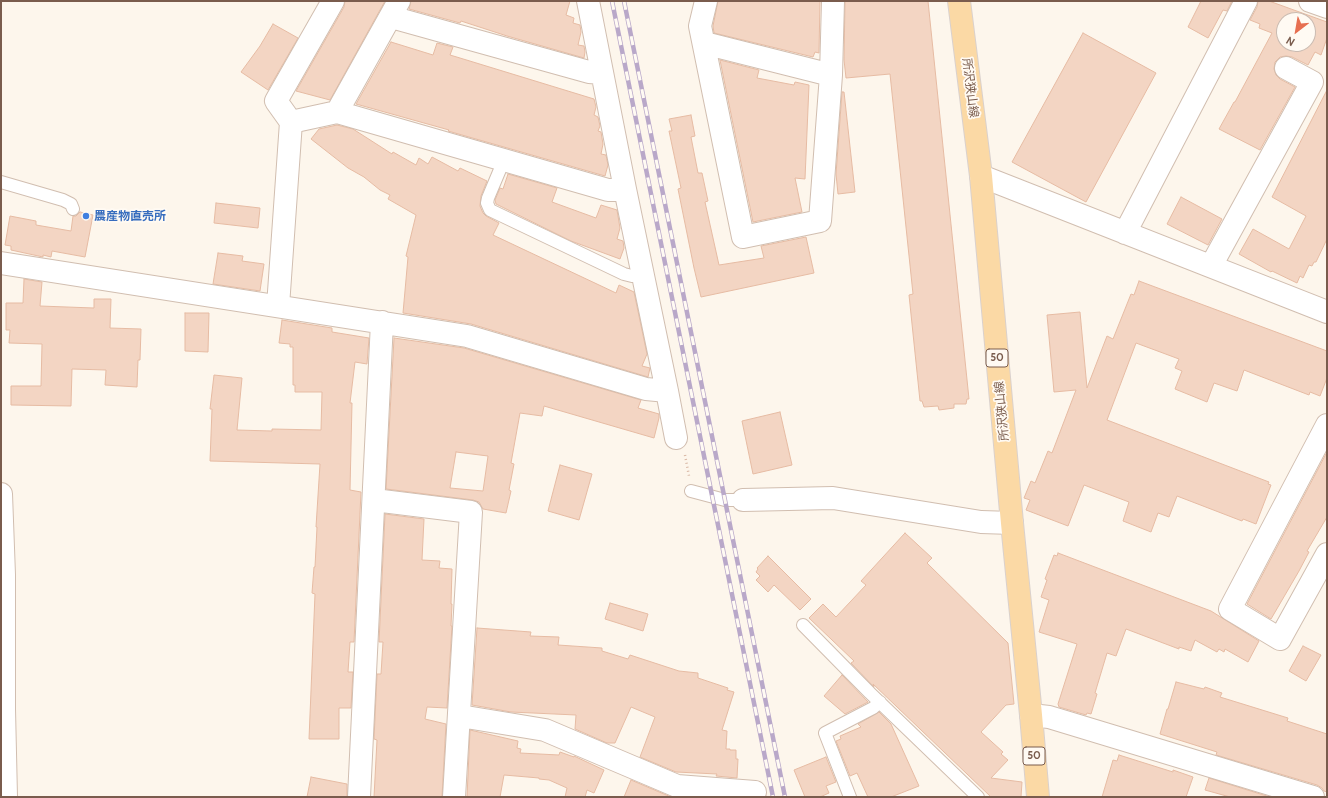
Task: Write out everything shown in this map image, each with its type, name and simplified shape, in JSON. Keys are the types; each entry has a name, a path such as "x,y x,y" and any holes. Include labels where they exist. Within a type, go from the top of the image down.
{"main road":[{"name":"所沢狭山線","path":"959,1 981,176 1038,797"}],"street":[{"path":"278,306 291,122 276,101 333,1"},
{"path":"588,1 624,189 676,438"},
{"path":"706,1 700,26 743,237 820,221 831,75 833,1"},
{"path":"1125,232 1246,1"},
{"path":"1310,1 1327,7"},
{"path":"337,112 395,9 589,72 602,73"},
{"path":"704,43 831,75"},
{"path":"1211,266 1312,82 1286,68"},
{"path":"291,122 337,112 608,190 624,189"},
{"path":"981,176 1211,266 1326,308"},
{"path":"1,264 467,336 646,389 667,391"},
{"path":"359,797 382,322"},
{"path":"1327,425 1230,609 1280,639 1327,554"},
{"path":"1,494 4,576 4,709 6,797"},
{"path":"743,500 833,498 981,522 1012,522"},
{"path":"374,500 471,512 454,797"},
{"path":"1031,715 1056,720 1313,797"},
{"path":"460,716 545,730 677,786 755,792"}],"lane":[{"path":"504,160 488,198 487,203 490,210 624,274 632,276 643,275"},
{"path":"1,182 62,200 71,204 73,209"},
{"path":"691,491 725,500 743,500"},
{"path":"803,625 978,797"},
{"path":"850,797 825,733 873,708 880,702"}],"path":[{"path":"676,438 684,446 691,491"}],"building":[{"path":"345,1 385,1 330,100 296,91 344,7"},
{"path":"411,1 570,1 566,15 574,18 573,23 580,25 581,32 578,45 584,46 584,58 461,21 460,23 409,9"},
{"path":"718,1 820,1 819,53 815,52 813,57 714,33 713,26"},
{"path":"845,1 928,1 969,399 967,399 966,404 954,404 954,408 939,410 938,406 924,407 922,401 920,401 909,295 913,294 890,74 846,78 844,60"},
{"path":"1201,1 1232,1 1227,11 1223,10 1208,38 1188,27"},
{"path":"1258,1 1269,1 1299,12 1276,12 1276,52 1315,52 1308,65 1292,57 1286,56 1280,57 1275,62 1274,69 1276,75 1280,79 1295,87 1260,150 1219,129 1272,33 1259,28 1260,24 1250,20 1257,7"},
{"path":"1316,18 1327,22 1327,38 1321,55 1315,52"},
{"path":"273,24 298,38 268,90 241,72 260,46"},
{"path":"1083,33 1156,73 1086,202 1012,162"},
{"path":"391,42 433,55 437,43 453,47 450,55 594,99 596,107 594,115 598,117 600,126 598,131 601,132 603,144 601,154 606,155 608,165 605,176 356,104"},
{"path":"720,60 759,70 757,78 794,85 795,82 809,85 805,179 795,178 802,212 753,222"},
{"path":"1327,90 1327,239 1316,262 1314,262 1312,266 1309,265 1303,278 1300,276 1297,283 1272,271 1271,272 1239,254 1253,229 1289,249 1306,216 1272,197"},
{"path":"842,92 844,92 855,192 838,194 836,174"},
{"path":"691,115 695,136 691,137 698,173 702,173 708,201 705,202 719,265 764,258 761,246 806,237 814,273 701,297 678,189 681,188 669,131 672,131 669,119"},
{"path":"337,125 353,129 392,154 393,152 416,165 419,158 428,164 432,157 458,171 460,168 487,181 481,196 480,206 486,216 499,223 493,235 616,293 619,285 634,292 647,354 642,366 650,368 648,377 471,324 403,313 408,257 406,256 416,215 388,199 390,195 380,190 364,177 348,168 311,139 319,129"},
{"path":"508,174 557,188 552,202 596,218 601,205 617,210 620,228 617,239 623,241 624,248 620,259 571,241 496,204 495,200 500,188 503,189"},
{"path":"1181,197 1222,219 1208,245 1167,224"},
{"path":"216,203 260,208 258,228 214,223"},
{"path":"80,212 93,215 85,257 52,251 51,257 43,255 43,257 11,250 11,246 5,245 10,216 36,221 36,225 71,231 73,216 76,216"},
{"path":"218,253 243,256 242,261 264,264 260,291 213,284"},
{"path":"24,279 42,282 40,306 94,308 94,299 111,299 110,328 141,329 137,387 105,385 106,370 72,369 71,406 11,405 11,386 41,386 42,344 9,343 10,330 6,330 6,303 23,303"},
{"path":"1139,281 1327,351 1327,378 1320,396 1310,392 1309,395 1244,370 1237,391 1214,383 1207,402 1175,389 1182,371 1175,368 1179,359 1136,343 1107,420 1269,482 1268,484 1271,485 1256,524 1243,519 1242,521 1177,496 1169,517 1158,513 1151,532 1123,521 1129,502 1084,485 1068,526 1026,510 1030,500 1024,498 1031,481 1035,483 1048,451 1052,453 1076,390 1054,392 1047,315 1080,312 1087,388 1107,336 1113,339 1131,294 1134,295"},
{"path":"185,313 209,313 208,352 185,351"},
{"path":"282,320 332,328 332,332 369,338 367,364 355,362 350,403 352,403 350,490 361,492 354,642 350,642 348,672 353,672 351,708 339,708 339,739 309,739 315,594 312,593 315,567 320,464 210,461 212,409 210,409 214,375 242,378 237,430 321,430 322,392 295,392 295,385 293,385 293,347 290,347 290,344 279,343"},
{"path":"394,338 464,348 641,400 638,408 659,414 654,438 544,406 542,416 520,413 511,463 514,464 509,490 511,491 506,513 483,509 479,502 473,500 386,489","holes":["456,452 488,456 483,491 450,488"]},
{"path":"780,412 792,465 753,474 742,421"},
{"path":"1327,452 1327,517 1307,551 1309,552 1299,571 1271,619 1247,604"},
{"path":"560,465 592,474 579,520 548,511"},
{"path":"385,514 424,519 422,560 440,561 439,568 452,569 452,626 447,708 427,707 425,719 446,724 442,797 374,797 377,740 374,739 377,674 381,674 383,642 379,642"},
{"path":"905,533 932,558 927,563 1008,643 1014,704 1006,705 981,732 1003,752 1001,754 1008,760 991,778 1022,782 1021,797 991,797 873,684 874,687 851,663 854,661 809,618 823,604 836,617 866,585 861,581"},
{"path":"1058,553 1211,611 1259,641 1248,662 1225,649 1224,652 1219,649 1217,652 1195,640 1191,651 1179,647 1179,649 1126,629 1116,656 1107,653 1095,693 1097,694 1091,714 1087,713 1086,715 1059,707 1058,704 1077,644 1039,632 1049,600 1041,597 1047,580 1045,579 1054,555 1057,556"},
{"path":"768,556 811,599 800,610 774,585 768,592 756,580 760,576 756,572 758,569 757,568"},
{"path":"610,603 648,614 643,631 605,619"},
{"path":"477,628 531,632 530,636 559,637 558,645 602,648 602,651 628,659 630,655 679,671 698,673 698,678 728,688 727,690 734,692 722,730 727,731 726,749 736,750 736,759 738,759 737,778 716,776 717,774 676,772 640,757 655,717 631,707 615,743 607,743 575,729 576,715 511,712 472,705"},
{"path":"1303,646 1321,655 1306,681 1289,671"},
{"path":"842,675 868,702 845,714 824,696"},
{"path":"1176,682 1204,689 1205,687 1222,693 1220,697 1288,718 1287,721 1327,734 1327,792 1317,785 1216,755 1217,752 1160,734"},
{"path":"879,712 891,724 919,786 891,797 868,797 857,773 850,776 836,741 841,739 840,736 861,727 858,724"},
{"path":"470,730 518,741 517,748 521,749 520,753 559,755 560,752 574,756 604,770 594,793 587,790 585,797 565,797 567,788 549,780 504,775 500,797 467,797"},
{"path":"1119,755 1193,777 1186,797 1102,797 1113,760 1117,761"},
{"path":"826,757 836,782 826,786 829,793 820,797 805,797 794,770"},
{"path":"311,777 347,784 347,797 307,797"},
{"path":"1209,778 1270,797 1230,797 1205,790"},
{"path":"631,780 671,797 624,797"}],"railway":[{"path":"612,1 773,797"},
{"path":"624,1 785,797"}],"place":[{"name":"農産物直売所","path":"86,216"}]}
